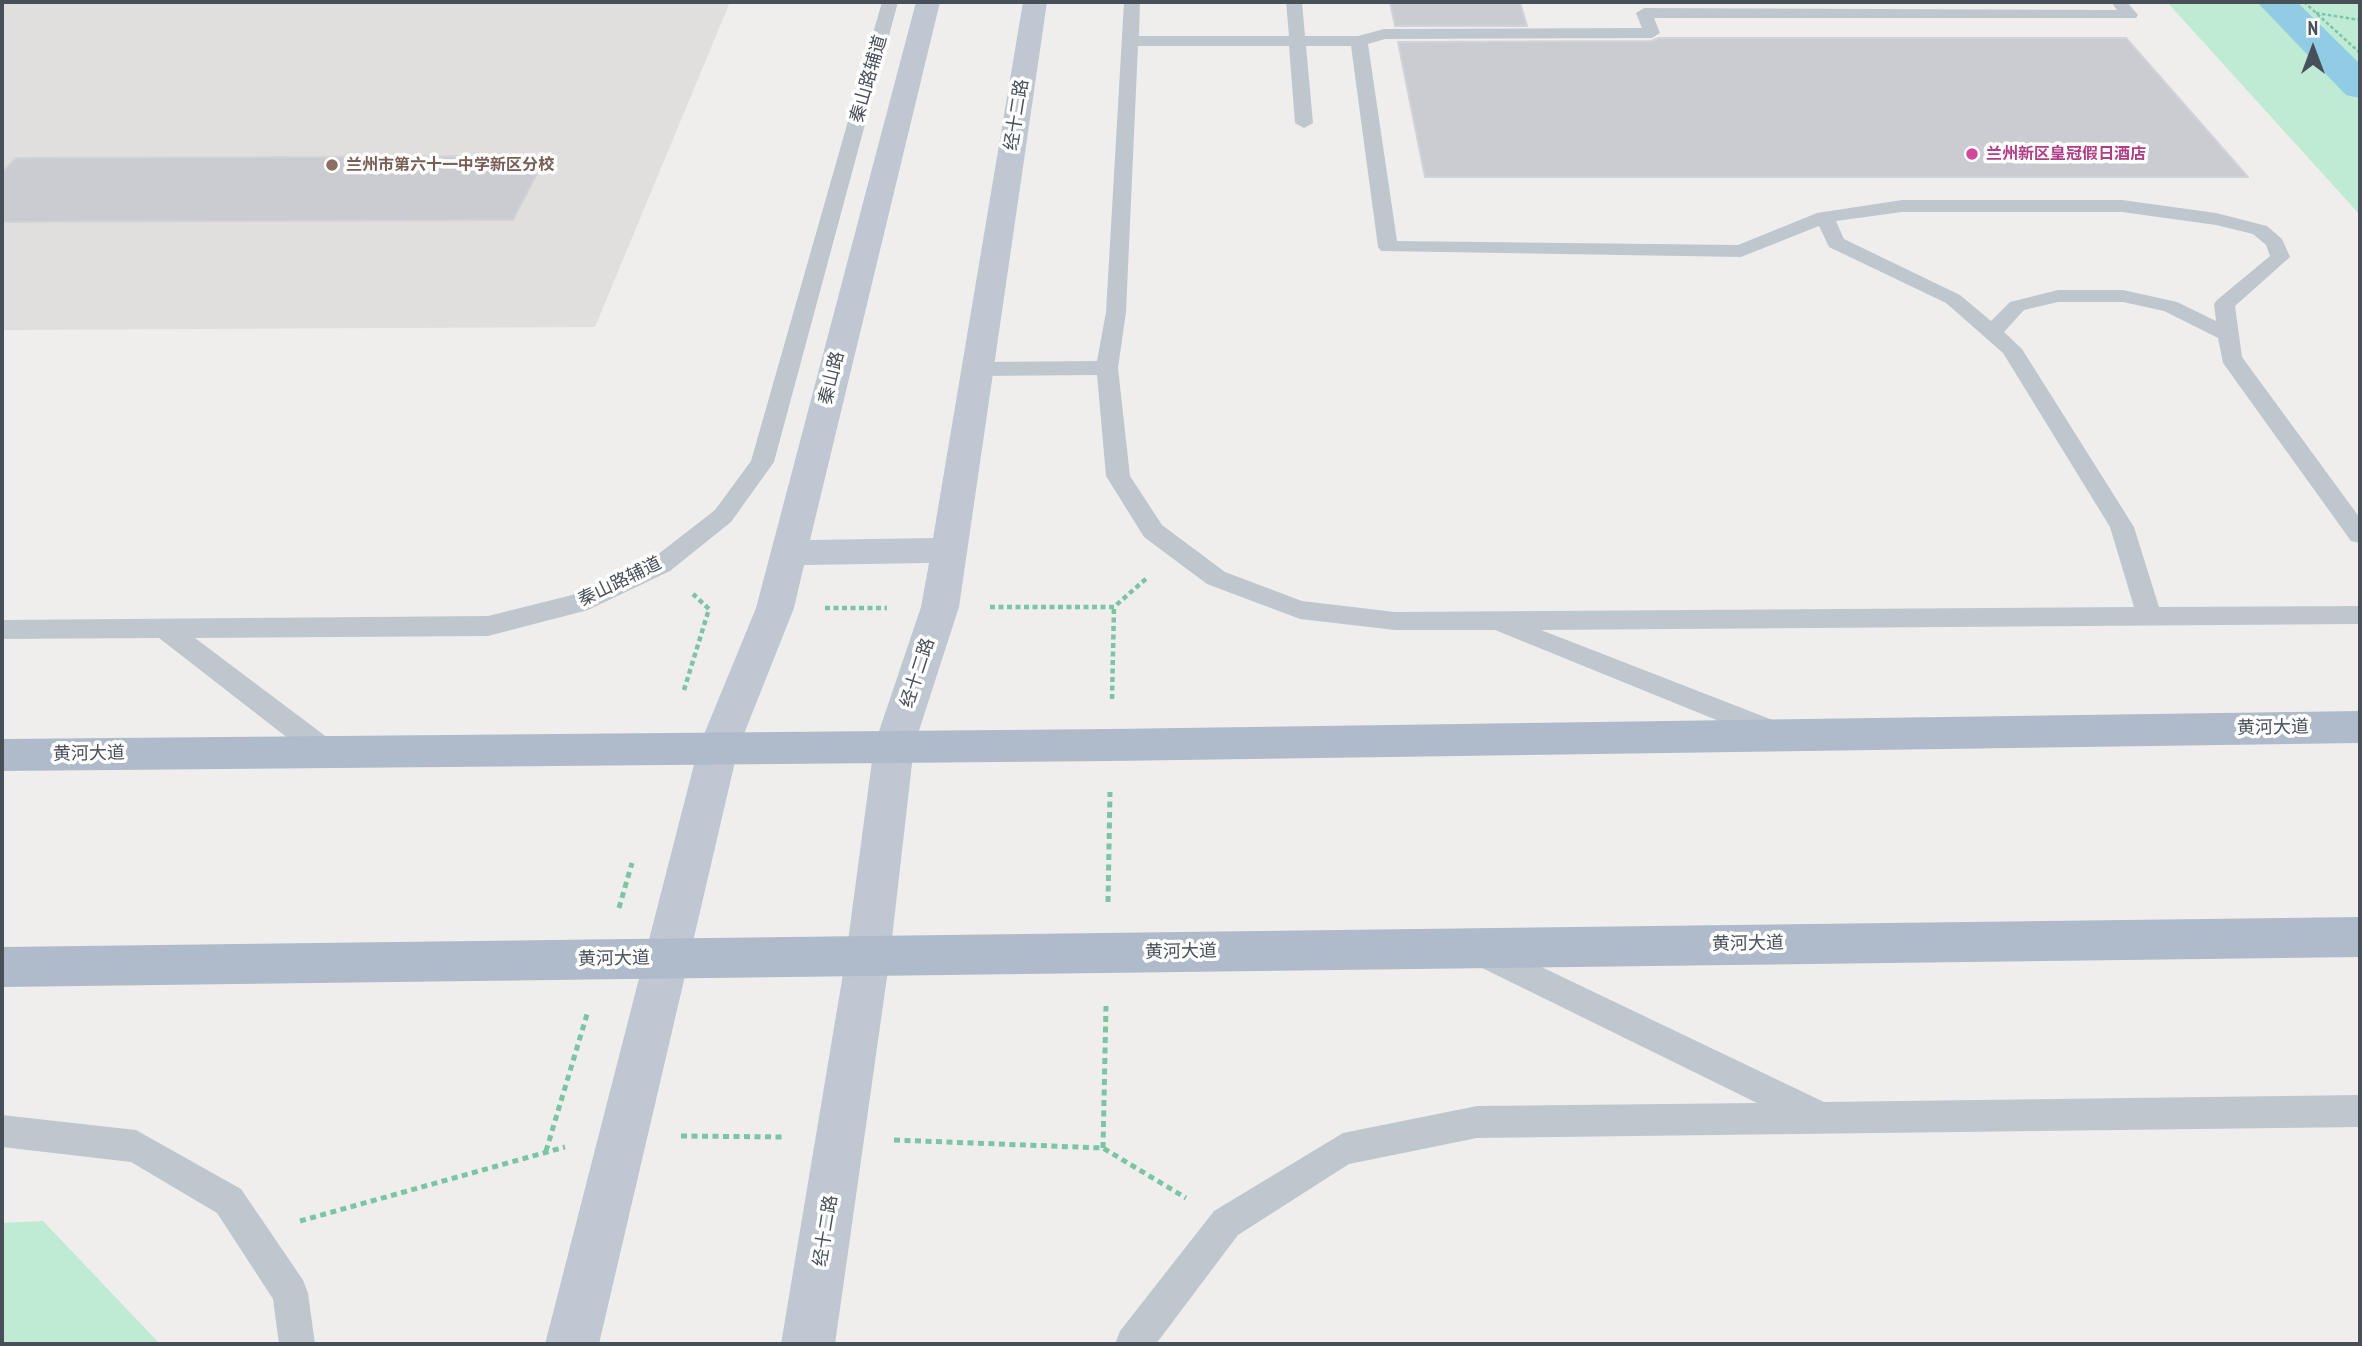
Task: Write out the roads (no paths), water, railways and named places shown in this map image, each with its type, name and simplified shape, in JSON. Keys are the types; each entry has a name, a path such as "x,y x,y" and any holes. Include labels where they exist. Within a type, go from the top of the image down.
{"main road":[{"name":"黄河大道","path":"2,755 718,749 2360,727"},
{"name":"黄河大道","path":"2,967 2360,937"}],"street":[{"name":"秦山路","path":"572,1344 718,749 775,608 928,2"},
{"name":"经十二路","path":"808,1344 868,956 894,746 940,607 1035,2"},
{"path":"788,553 948,550"}],"lane":[{"name":"秦山路辅道","path":"2,630 488,626 579,603 661,565 723,516 762,462 890,2"},
{"path":"1132,2 1116,312 1107,368 1118,476 1153,531 1216,578 1300,610 1395,621 2360,615"},
{"path":"1294,2 1304,123"},
{"path":"1130,41 1359,41 1384,34 1652,33 1644,13 2130,15 2119,2"},
{"path":"1359,41 1388,247 1741,251 1824,217 1902,206 2122,206 2216,219 2260,230 2275,243 2280,257 2224,304 2231,358 2360,535"},
{"path":"1824,217 1836,243 1953,299 2011,349 2122,527 2150,617"},
{"path":"1992,333 2017,306 2058,296 2123,296 2170,306 2227,334"},
{"path":"977,369 1107,368"},
{"path":"1495,621 1779,735"},
{"path":"165,629 326,752"},
{"path":"1472,948 1823,1118"},
{"path":"1133,1344 1226,1223 1343,1149 1477,1122 2360,1111"},
{"path":"7,1126 136,1146 229,1201 290,1293 297,1344"}],"waterway":[{"path":"2276,2 2360,86"}],"place":[{"name":"兰州新区皇冠假日酒店","path":"1972,154"},
{"name":"兰州市第六十一中学新区分校","path":"332,165"}]}
